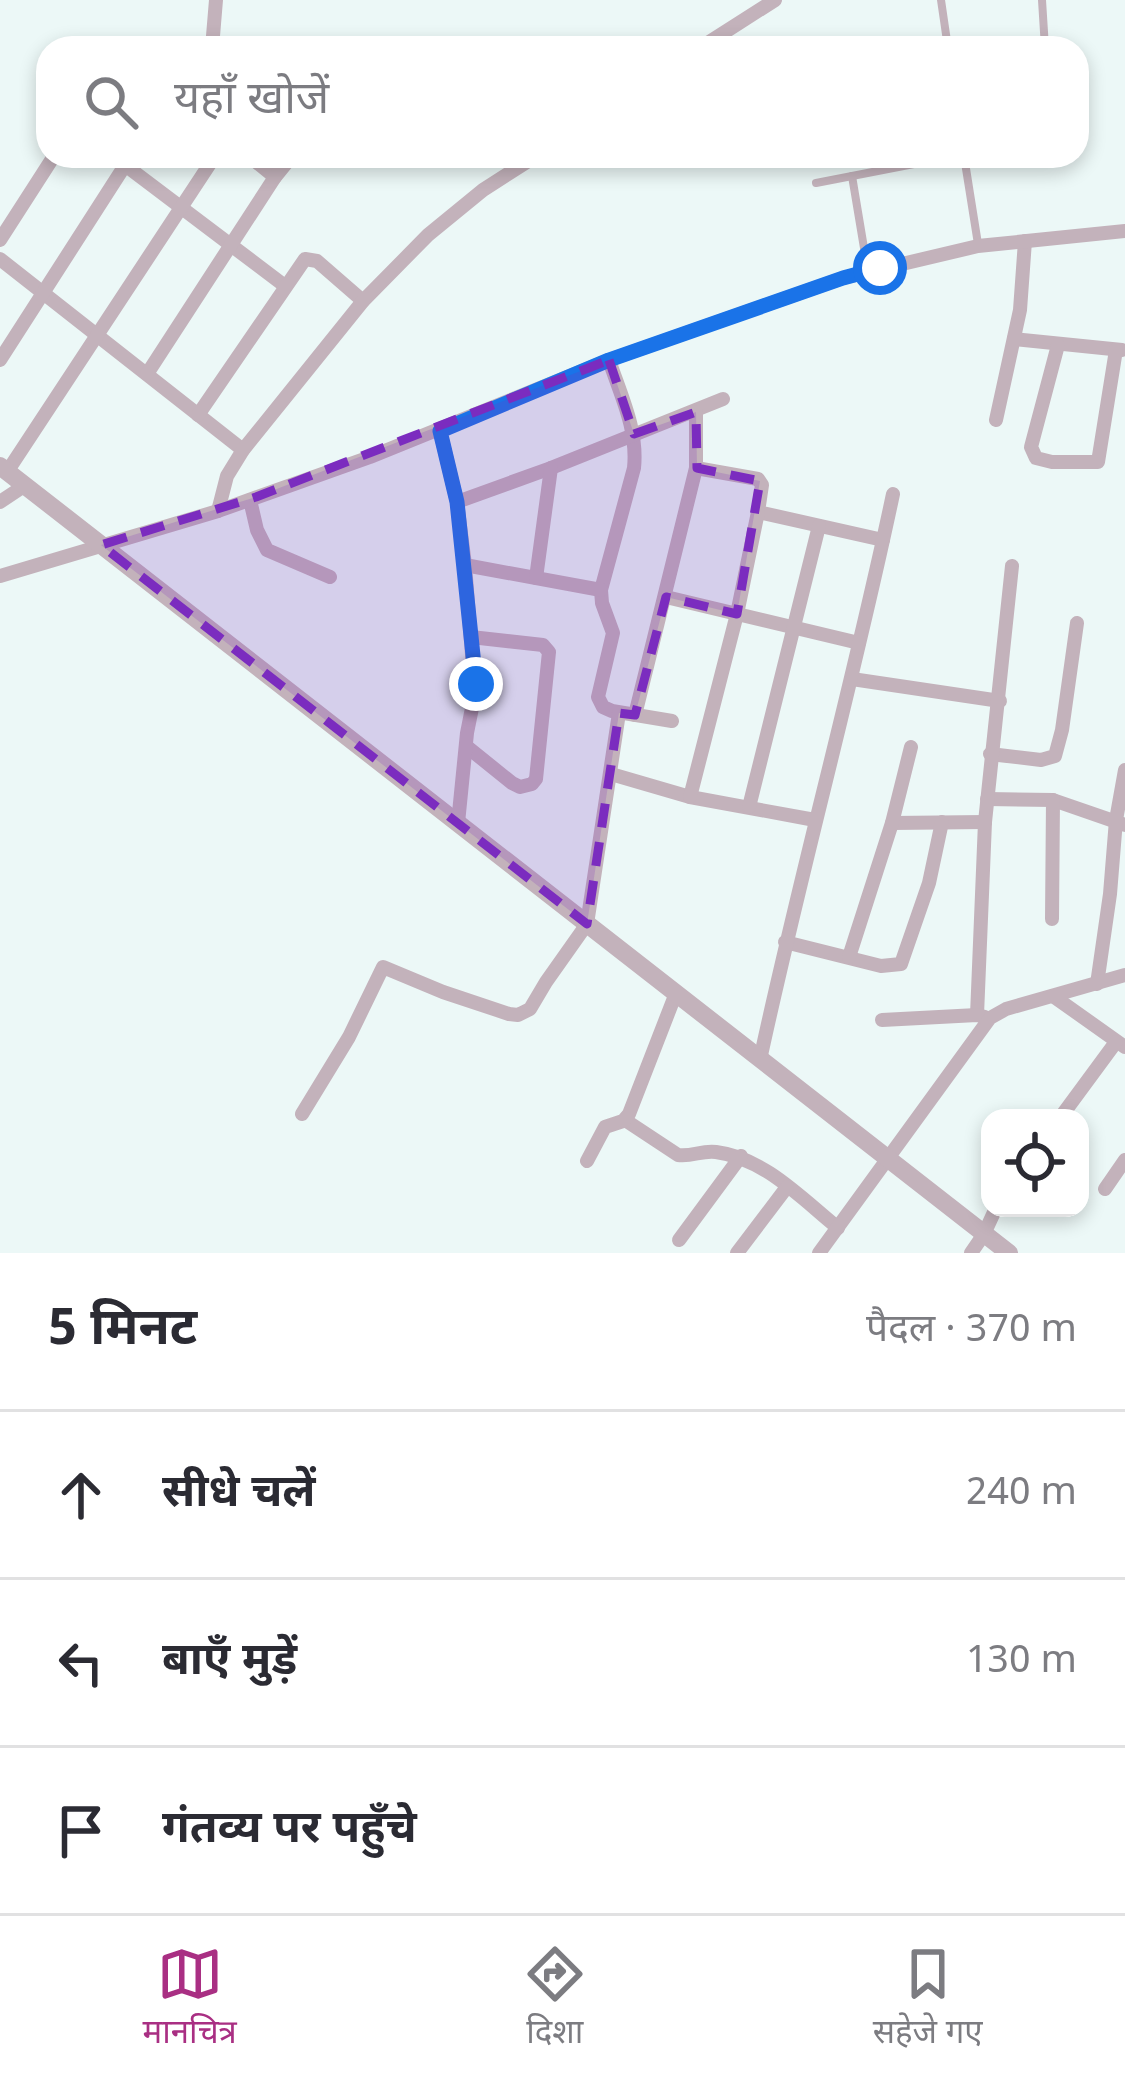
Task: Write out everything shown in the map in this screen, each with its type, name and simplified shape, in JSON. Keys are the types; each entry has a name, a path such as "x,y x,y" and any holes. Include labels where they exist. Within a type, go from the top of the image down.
{"street":[{"path":"213,36 216,0"},
{"path":"719,36 775,0"},
{"path":"0,240 46,168"},
{"path":"0,360 117,168"},
{"path":"132,168 285,286"},
{"path":"206,168 4,469 1010,1253"},
{"path":"264,168 275,177"},
{"path":"147,374 282,168"},
{"path":"218,511 227,476 243,450 363,301 453,212 518,168"},
{"path":"0,575 250,500 440,431 609,360 843,278 978,246 1125,231"},
{"path":"996,420 1024,281 1025,241"},
{"path":"0,260 243,450"},
{"path":"197,415 301,262 317,261 363,301"},
{"path":"1014,338 1120,350 1098,462 1052,462 1036,458 1031,447 1058,344"},
{"path":"609,360 634,434 634,468 601,590 613,632 598,697 603,707 672,721"},
{"path":"457,502 723,398"},
{"path":"302,1114 366,1005 380,969 388,967 442,992 518,1015 530,1009 587,924 611,774 666,597 696,467 696,412"},
{"path":"440,431 457,502 475,693 458,823"},
{"path":"690,796 737,614 762,485 758,479 696,467"},
{"path":"536,578 550,468"},
{"path":"0,502 24,486"},
{"path":"760,1060 892,494"},
{"path":"250,500 267,550 331,577"},
{"path":"758,512 883,540"},
{"path":"749,807 819,526"},
{"path":"465,565 601,590"},
{"path":"819,1253 890,1159 983,1016 985,822 1012,566"},
{"path":"666,597 859,643"},
{"path":"990,754 1041,760 1055,756 1077,622"},
{"path":"466,746 512,783 532,784 550,652 540,644 471,637"},
{"path":"852,679 1000,701"},
{"path":"849,958 911,747"},
{"path":"1097,984 1125,770"},
{"path":"611,774 690,796 815,820"},
{"path":"987,799 1053,800 1120,822"},
{"path":"1052,919 1053,800"},
{"path":"785,942 892,967 903,961 929,883 942,822"},
{"path":"892,823 985,822"},
{"path":"1111,894 1125,903"},
{"path":"882,1020 983,1016 1125,975"},
{"path":"587,1161 605,1127 629,1114 676,993"},
{"path":"1053,996 1121,1044 1067,1109"},
{"path":"625,1120 682,1156 707,1151 741,1156 838,1228"},
{"path":"679,1240 741,1156"},
{"path":"1106,1189 1125,1160"},
{"path":"737,1253 787,1187"},
{"path":"971,1253 992,1217"}],"lane":[{"path":"940,0 946,36"},
{"path":"1042,0 1044,36"},
{"path":"816,183 893,168"},
{"path":"966,168 978,246"},
{"path":"852,176 864,248"}],"highlighted area":[{"path":"609,360 634,434 696,412 697,468 760,481 737,614 666,597 635,715 619,713 587,924 101,545 256,497"}],"route":[{"path":"476,684 457,502 440,431 609,360 880,268"}]}
